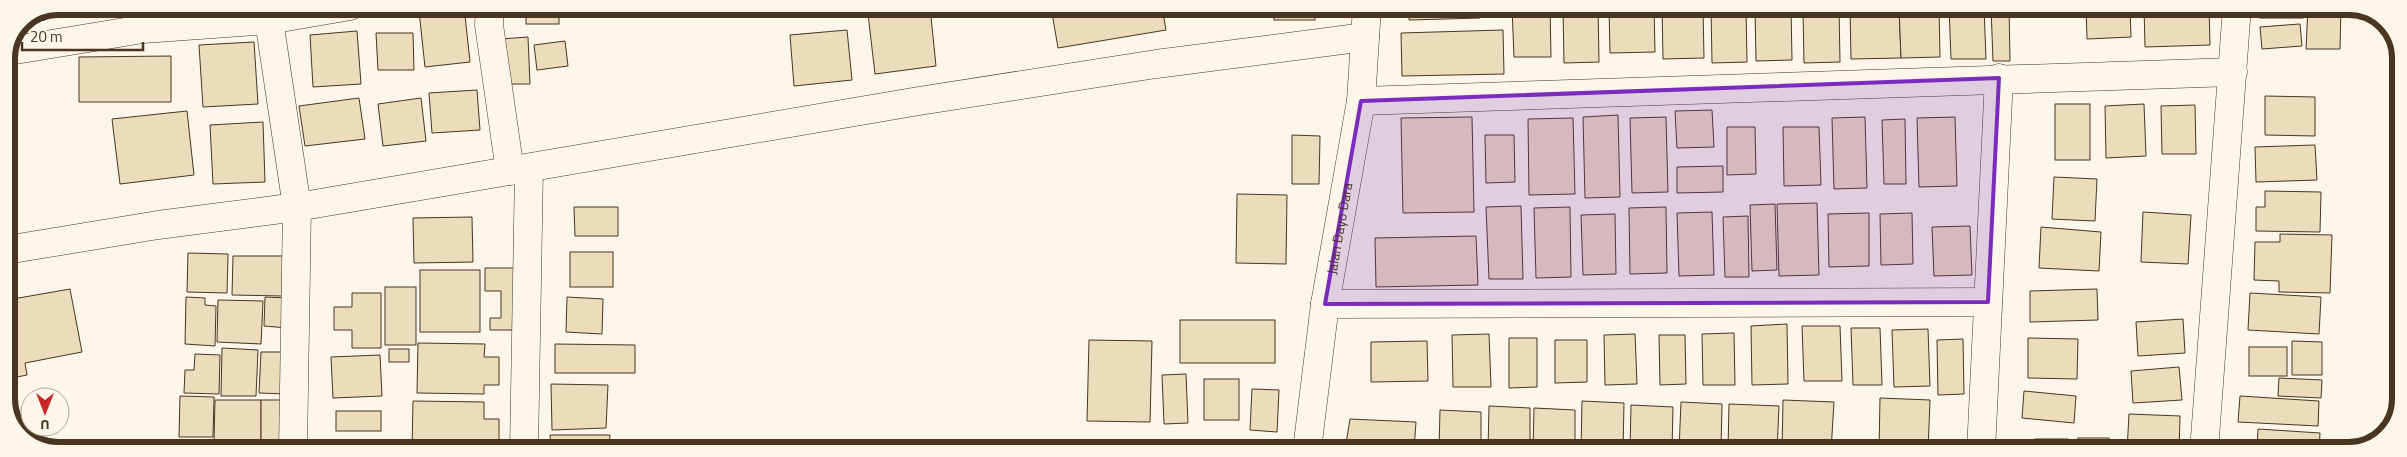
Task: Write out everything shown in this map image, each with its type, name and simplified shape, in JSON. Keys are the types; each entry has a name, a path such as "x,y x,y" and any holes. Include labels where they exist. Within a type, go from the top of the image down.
{"street":[{"path":"16,49 142,17 269,20 296,15"},
{"path":"489,15 488,25 520,169 524,442"},
{"name":"Jalan Dayo Dara","path":"1308,442 1325,304 1361,101 1366,15"},
{"path":"2205,442 2237,15"},
{"path":"269,20 297,207 293,442"},
{"path":"15,249 297,207 919,101 1146,66 1365,37"},
{"path":"1361,101 1999,78 2233,72"},
{"path":"1981,442 1999,78"},
{"path":"1325,304 1988,302"}],"highlighted area":[{"path":"1999,78 1988,302 1325,304 1361,101"}],"building":[{"path":"419,15 465,15 470,62 425,67"},
{"path":"526,15 559,15 559,24 526,24"},
{"path":"868,15 931,15 936,66 875,74"},
{"path":"1052,15 1163,15 1166,30 1058,48"},
{"path":"1274,15 1315,15 1315,20 1274,20"},
{"path":"1409,15 1480,15 1480,18 1409,20"},
{"path":"1512,15 1550,15 1551,57 1514,57"},
{"path":"1563,15 1598,15 1599,62 1564,63"},
{"path":"1609,15 1654,15 1655,52 1610,53"},
{"path":"1662,15 1703,15 1704,58 1663,59"},
{"path":"1711,15 1746,15 1747,62 1712,63"},
{"path":"1755,15 1791,15 1792,60 1756,61"},
{"path":"1803,15 1839,15 1840,62 1804,63"},
{"path":"1850,15 1899,15 1901,58 1851,59"},
{"path":"1899,15 1939,15 1940,57 1901,58"},
{"path":"1949,15 1984,15 1986,59 1951,59"},
{"path":"1991,15 2009,15 2010,61 1993,61"},
{"path":"2086,15 2130,15 2131,37 2087,39"},
{"path":"2144,15 2209,15 2210,45 2145,47"},
{"path":"2260,15 2303,15 2303,18 2260,18"},
{"path":"2308,15 2341,15 2340,49 2306,49"},
{"path":"45,17 45,20 36,21"},
{"path":"2300,24 2302,46 2262,49 2260,27"},
{"path":"847,30 852,80 794,86 790,35"},
{"path":"1503,30 1504,74 1402,76 1401,33"},
{"path":"357,31 361,84 313,87 310,35"},
{"path":"376,33 413,33 414,70 378,70"},
{"path":"528,37 530,84 503,84 501,39"},
{"path":"565,41 568,66 537,70 534,45"},
{"path":"254,42 258,104 203,107 199,45"},
{"path":"171,56 171,102 79,102 79,57"},
{"path":"477,90 480,130 432,133 429,93"},
{"path":"2265,96 2315,97 2315,136 2265,135"},
{"path":"359,98 365,139 305,146 299,106"},
{"path":"421,98 426,141 383,146 378,104"},
{"path":"2055,104 2090,104 2090,160 2055,160"},
{"path":"2144,104 2146,156 2106,158 2105,106"},
{"path":"2195,105 2196,154 2162,154 2161,106"},
{"path":"1712,110 1714,147 1677,148 1675,111"},
{"path":"187,111 194,175 120,184 112,119"},
{"path":"1618,115 1620,197 1585,198 1583,117"},
{"path":"1472,117 1474,212 1403,213 1401,118"},
{"path":"1666,117 1668,192 1632,193 1630,118"},
{"path":"1865,117 1867,188 1834,189 1832,118"},
{"path":"1955,117 1957,186 1919,187 1917,118"},
{"path":"1573,118 1575,194 1529,195 1528,119"},
{"path":"1905,119 1906,184 1884,184 1882,120"},
{"path":"263,122 265,182 213,184 210,125"},
{"path":"1727,127 1755,127 1756,174 1727,175"},
{"path":"1783,127 1819,127 1821,185 1784,186"},
{"path":"1292,135 1320,136 1319,184 1292,184"},
{"path":"1485,135 1514,135 1515,182 1486,183"},
{"path":"2315,145 2317,180 2256,182 2255,147"},
{"path":"1723,166 1723,192 1677,193 1677,167"},
{"path":"2054,177 2097,179 2095,221 2052,219"},
{"path":"2265,191 2321,192 2320,232 2256,231 2256,207 2265,207"},
{"path":"1237,194 1287,195 1286,264 1236,263"},
{"path":"1817,203 1819,275 1779,276 1777,204"},
{"path":"1775,204 1777,270 1752,271 1750,205"},
{"path":"1521,206 1523,279 1489,279 1486,207"},
{"path":"574,207 618,207 618,236 575,236"},
{"path":"1570,207 1571,277 1536,278 1534,208"},
{"path":"1666,207 1667,273 1630,274 1629,208"},
{"path":"1712,212 1714,275 1679,276 1677,213"},
{"path":"2143,212 2191,215 2188,264 2141,262"},
{"path":"1869,213 1869,266 1829,267 1828,214"},
{"path":"1912,213 1913,264 1881,265 1880,214"},
{"path":"1615,214 1616,274 1583,275 1581,215"},
{"path":"1748,216 1749,277 1725,277 1723,217"},
{"path":"472,217 473,262 414,263 413,218"},
{"path":"1970,226 1972,275 1934,276 1932,227"},
{"path":"2041,227 2101,232 2099,271 2039,268"},
{"path":"2280,234 2332,235 2330,293 2279,292 2279,281 2254,280 2255,242 2280,242"},
{"path":"1476,236 1478,285 1376,287 1375,238"},
{"path":"570,252 613,252 613,287 570,287"},
{"path":"188,253 228,254 227,293 187,292"},
{"path":"233,256 283,256 282,296 232,295"},
{"path":"485,268 516,268 516,330 490,330 490,318 501,318 501,291 485,291"},
{"path":"420,270 480,270 480,332 420,332"},
{"path":"385,287 416,287 416,345 385,345"},
{"path":"70,289 82,352 25,363 27,375 15,377 15,299"},
{"path":"2097,289 2098,320 2030,322 2030,291"},
{"path":"352,293 381,293 381,348 352,348 352,330 334,330 334,307 352,307"},
{"path":"2250,293 2321,297 2319,334 2248,330"},
{"path":"186,297 205,298 205,305 216,306 215,346 185,344"},
{"path":"265,297 289,298 288,328 264,326"},
{"path":"567,297 603,299 602,334 566,332"},
{"path":"218,300 263,301 261,344 217,342"},
{"path":"2183,319 2185,353 2138,356 2136,322"},
{"path":"1180,320 1275,320 1275,363 1180,363"},
{"path":"1787,324 1788,384 1752,385 1751,326"},
{"path":"1802,326 1840,326 1842,381 1804,381"},
{"path":"1851,328 1880,328 1882,385 1853,385"},
{"path":"1928,329 1930,386 1894,387 1892,330"},
{"path":"1734,333 1735,385 1703,385 1702,334"},
{"path":"1489,334 1491,387 1453,387 1452,335"},
{"path":"1635,334 1637,384 1605,385 1604,335"},
{"path":"1659,335 1685,335 1686,384 1660,385"},
{"path":"1509,338 1537,338 1537,387 1509,388"},
{"path":"2028,338 2078,339 2077,379 2028,378"},
{"path":"1963,339 1964,394 1938,395 1937,340"},
{"path":"1089,340 1152,341 1150,422 1087,421"},
{"path":"1555,340 1587,340 1587,382 1555,383"},
{"path":"1427,341 1428,381 1371,382 1371,342"},
{"path":"2292,341 2322,342 2322,375 2292,375"},
{"path":"418,343 485,344 484,357 499,357 499,385 484,385 484,394 417,393"},
{"path":"555,344 635,345 635,373 555,373"},
{"path":"2249,347 2287,347 2287,376 2249,376"},
{"path":"222,348 258,350 256,396 221,396"},
{"path":"389,349 409,349 409,362 389,362"},
{"path":"261,352 288,352 287,394 259,393"},
{"path":"195,354 220,355 219,394 184,393 185,370 194,370"},
{"path":"380,355 382,396 333,398 331,357"},
{"path":"2179,367 2182,400 2133,403 2131,371"},
{"path":"1186,374 1188,423 1164,424 1162,375"},
{"path":"2279,378 2322,380 2321,398 2278,396"},
{"path":"1204,379 1239,379 1239,420 1204,420"},
{"path":"551,384 608,385 606,428 552,430"},
{"path":"1252,389 1279,390 1277,432 1250,430"},
{"path":"2024,391 2076,396 2074,423 2022,418"},
{"path":"180,396 214,397 213,437 179,437"},
{"path":"2240,396 2319,401 2318,426 2238,422"},
{"path":"1880,398 1930,400 1928,442 1879,442"},
{"path":"215,400 261,400 261,441 214,441"},
{"path":"261,400 287,400 286,442 261,441"},
{"path":"1783,400 1834,402 1832,442 1782,442"},
{"path":"413,401 484,402 484,419 499,419 499,442 412,442"},
{"path":"1582,401 1624,403 1623,442 1581,442"},
{"path":"1681,402 1722,404 1721,442 1679,442"},
{"path":"1729,404 1779,406 1777,442 1728,442"},
{"path":"1631,405 1673,407 1672,442 1630,442"},
{"path":"1489,406 1530,408 1530,442 1488,442"},
{"path":"1534,408 1575,410 1575,442 1533,442"},
{"path":"1440,410 1481,412 1481,442 1439,442"},
{"path":"336,411 381,411 381,431 336,431"},
{"path":"2129,414 2180,416 2179,442 2127,442"},
{"path":"1350,419 1416,422 1415,442 1346,442"},
{"path":"2258,429 2320,433 2320,442 2257,442"},
{"path":"550,435 610,435 610,442 550,442"},
{"path":"2078,438 2109,438 2109,442 2078,442"},
{"path":"2035,439 2068,439 2068,442 2035,442"}]}
